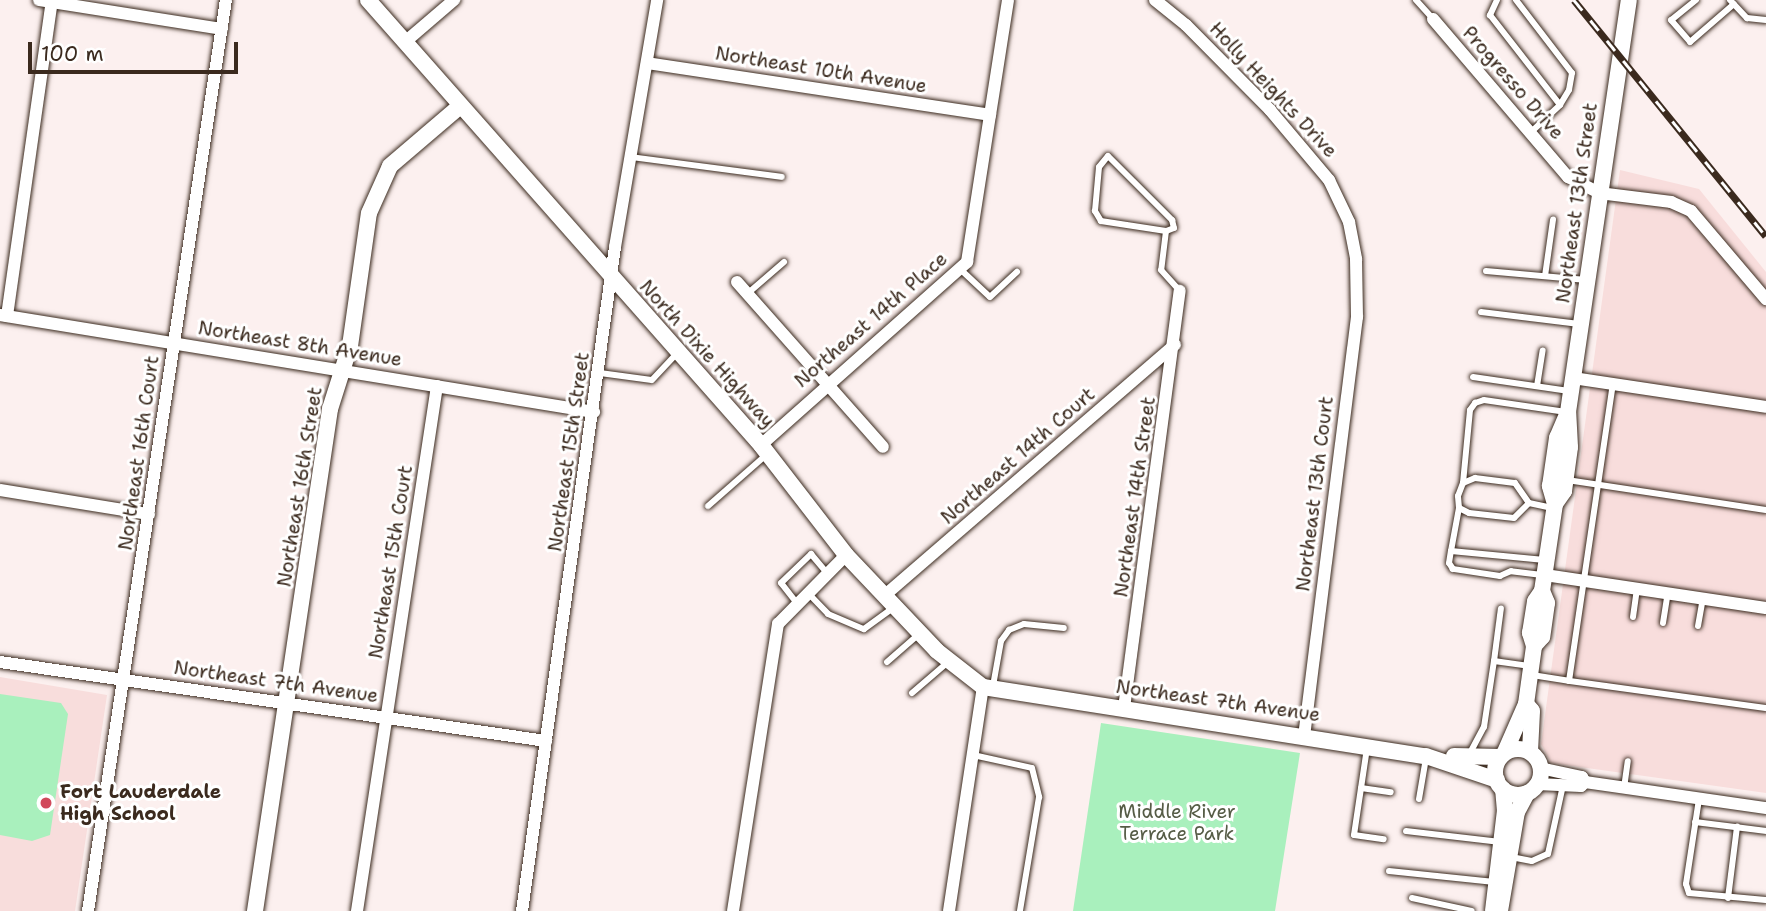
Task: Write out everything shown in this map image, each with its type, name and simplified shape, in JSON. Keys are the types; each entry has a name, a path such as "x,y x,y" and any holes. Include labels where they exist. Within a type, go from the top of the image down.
{"street":[{"name":"Northeast 16th Court","path":"88,911 125,682 226,0"},
{"name":"North Dixie Highway","path":"368,0 612,281 764,449 846,555 949,661 988,688"},
{"path":"405,42 454,0"},
{"name":"Northeast 15th Street","path":"522,911 612,281 657,0"},
{"name":"Northeast 14th Place","path":"764,449 825,384 967,262 1008,0"},
{"name":"Holly Heights Drive","path":"1155,0 1186,25 1270,110 1329,180 1349,222 1356,259"},
{"name":"Northeast 13th Street","path":"1503,755 1526,704 1534,646 1531,634 1535,601 1544,575 1555,506 1565,480 1570,447 1568,412 1629,0"},
{"path":"4,315 47,1 222,29"},
{"name":"Progresso Drive","path":"1433,19 1568,177 1599,192 1671,202 1691,211 1766,299"},
{"name":"Northeast 10th Avenue","path":"647,63 990,115"},
{"name":"Northeast 16th Street","path":"255,911 330,409 350,346 375,195 390,166 460,107"},
{"name":"Northeast 13th Court","path":"1304,734 1357,317 1356,259"},
{"path":"737,282 883,447"},
{"name":"Northeast 14th Street","path":"1125,708 1175,345 1180,291"},
{"name":"Northeast 8th Avenue","path":"4,315 594,412"},
{"name":"Northeast 14th Court","path":"890,601 1175,345"},
{"path":"1572,384 1613,384 1766,407"},
{"name":"Northeast 15th Court","path":"357,911 437,386"},
{"name":"Northeast 13th Street","path":"1555,506 1550,486 1557,438 1568,412"},
{"path":"0,491 149,514"},
{"path":"733,911 771,646 778,624 796,602 846,555"},
{"path":"1544,575 1766,608"},
{"name":"Northeast 7th Avenue","path":"0,662 547,741"},
{"path":"949,911 973,755 988,688"},
{"name":"Northeast 7th Avenue","path":"988,688 1304,734 1426,756 1447,760 1500,785"},
{"name":"Northeast 13th Street","path":"1526,704 1531,711 1530,752"},
{"path":"1493,911 1494,882 1508,848 1500,785 1503,755 1518,749 1530,752 1540,768 1582,777 1585,782 1766,808"},
{"name":"Northeast 7th Avenue","path":"1447,760 1503,755"},
{"path":"1500,911 1508,848 1517,812 1532,789 1540,768"},
{"path":"1500,785 1532,789 1563,783 1581,786 1585,782"}],"lane":[{"path":"1416,0 1433,19"},
{"path":"1497,0 1489,15 1560,105"},
{"path":"1516,0 1572,73 1569,90 1560,105 1530,133"},
{"path":"1696,0 1671,20 1690,42 1732,2 1747,18 1766,20"},
{"path":"1108,156 1171,220 1174,228 1166,231 1101,221 1095,211 1099,167 1108,156"},
{"path":"631,158 782,177"},
{"path":"1545,276 1553,220"},
{"path":"1166,231 1161,270 1180,291"},
{"path":"747,294 784,262"},
{"path":"959,268 990,297 1017,272"},
{"path":"1486,271 1587,280"},
{"path":"1481,312 1581,324"},
{"path":"1537,386 1543,350"},
{"path":"600,373 652,380 677,354"},
{"path":"1473,377 1537,386 1572,384"},
{"path":"1569,681 1613,384"},
{"path":"1544,575 1511,571 1500,576 1453,569 1449,563 1463,484 1470,410 1475,403 1484,400 1568,412"},
{"path":"708,506 764,449"},
{"path":"1463,484 1475,478 1515,483 1529,503 1555,506"},
{"path":"1565,480 1766,510"},
{"path":"1459,508 1514,518 1529,503"},
{"path":"1451,551 1513,556 1544,575"},
{"path":"796,602 781,583 811,554 827,573"},
{"path":"1511,571 1513,556"},
{"path":"1633,617 1637,589"},
{"path":"807,592 828,614 864,629 890,601"},
{"path":"1663,623 1668,593"},
{"path":"1698,626 1703,599"},
{"path":"1468,758 1484,727 1501,608"},
{"path":"988,688 1001,641 1009,630 1024,624 1064,628"},
{"path":"887,662 920,633"},
{"path":"1494,660 1569,681 1766,708"},
{"path":"912,693 949,661"},
{"path":"1368,746 1354,835 1384,838"},
{"path":"973,755 1032,768 1039,797 1020,911"},
{"path":"1419,799 1426,756"},
{"path":"1624,788 1628,761"},
{"path":"1406,831 1508,848 1532,861 1548,854 1563,783"},
{"path":"1361,788 1391,792"},
{"path":"1699,799 1686,884 1689,893 1765,902"},
{"path":"1695,822 1766,831"},
{"path":"1728,898 1737,827"},
{"path":"1389,871 1494,882"},
{"path":"1412,898 1472,911"}],"shaded area":[{"path":"1620,170 1699,189 1766,272 1766,793 1551,763 1541,744"},
{"name":"Fort Lauderdale High School","path":"0,677 107,695 75,911 0,911"}],"green space":[{"path":"0,694 61,703 68,714 50,835 32,841 0,835"},
{"name":"Middle River Terrace Park","path":"1101,723 1300,753 1275,911 1073,911"}],"railway":[{"path":"1574,0 1766,236"}],"place":[{"name":"Fort Lauderdale High School","path":"46,803"}]}
